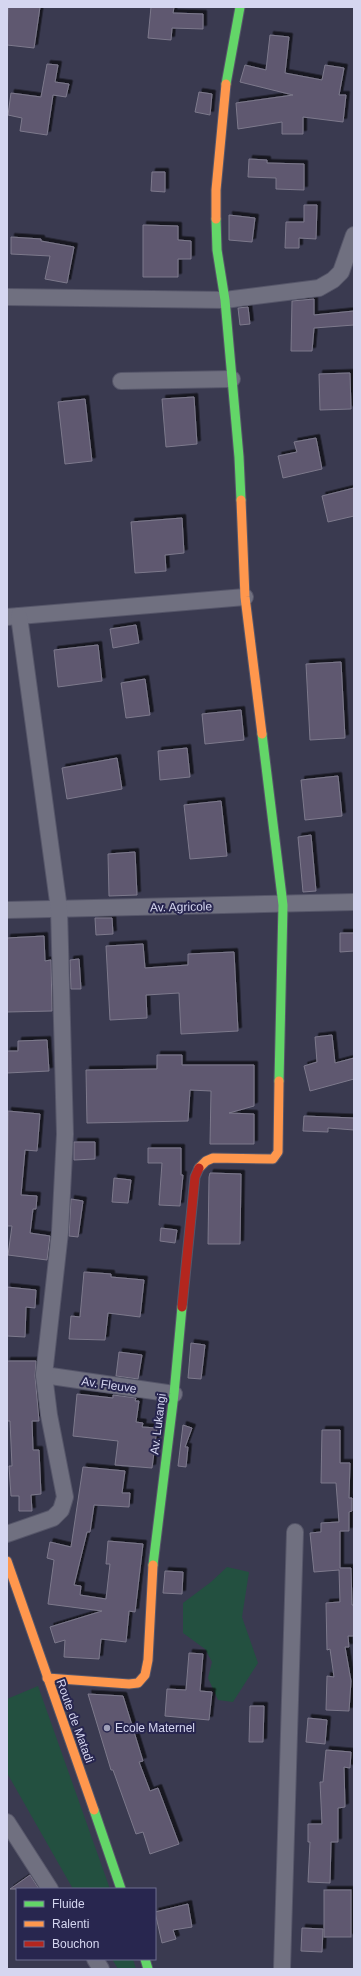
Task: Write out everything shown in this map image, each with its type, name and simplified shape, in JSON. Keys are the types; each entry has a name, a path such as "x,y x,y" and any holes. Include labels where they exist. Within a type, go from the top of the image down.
{"street":[{"path":"240,7 225,88 216,190 217,250 226,300 239,457 245,597 283,905"},
{"path":"7,297 226,300 319,288 333,280 341,272 354,235"},
{"path":"121,381 232,379"},
{"path":"7,1534 52,1518 61,1510 65,1497 48,1415 44,1375 60,1232 65,1134 59,909 13,617 245,597"},
{"name":"Av. Agricole","path":"7,910 283,905 354,902"},
{"name":"Av. Lukangi","path":"47,1678 129,1684 138,1683 145,1675 148,1660 151,1584 174,1394 194,1178 200,1164 213,1158 264,1160 273,1159 278,1152 283,905"},
{"name":"Av. Fleuve","path":"44,1375 174,1394"},
{"path":"282,1969 295,1532"},
{"name":"Route de Matadi","path":"7,1561 121,1888"},
{"path":"7,1822 49,1888"},
{"path":"96,1960 101,1969"}],"green space":[{"path":"227,1567 249,1572 242,1617 258,1663 233,1702 218,1700 208,1678 212,1662 205,1649 183,1633 183,1603 211,1582"},
{"path":"38,1686 110,1888 72,1888 7,1773 7,1699"},
{"path":"113,1960 133,1960 136,1969 118,1969"}],"building":[{"path":"8,7 40,7 34,48 7,45"},
{"path":"151,7 174,7 173,13 203,14 203,29 172,28 171,40 148,38"},
{"path":"270,35 289,37 285,73 322,80 325,65 344,68 339,95 346,95 343,122 303,117 303,134 282,134 282,122 238,129 236,103 293,95 240,82 245,65 266,70"},
{"path":"47,64 58,65 55,82 69,84 66,97 53,95 47,135 20,131 22,118 8,115 11,93 41,97"},
{"path":"199,92 212,94 210,115 195,112"},
{"path":"249,159 267,160 267,163 304,164 304,190 276,189 276,178 248,177"},
{"path":"152,172 165,172 165,192 151,191"},
{"path":"304,205 317,205 316,239 299,238 299,248 285,248 286,222 304,222"},
{"path":"229,215 255,218 252,242 229,240"},
{"path":"143,225 178,226 178,240 191,241 191,259 178,259 178,277 143,277"},
{"path":"11,237 41,239 41,241 74,247 67,283 45,279 50,256 11,254"},
{"path":"314,299 314,315 354,311 354,325 314,328 312,351 291,351 292,301"},
{"path":"248,307 250,324 240,325 238,308"},
{"path":"350,373 351,409 320,410 319,374"},
{"path":"194,397 197,444 166,447 162,399"},
{"path":"85,399 92,461 65,464 58,402"},
{"path":"316,438 322,469 283,478 278,456 297,452 294,442"},
{"path":"354,488 354,516 328,522 322,496"},
{"path":"182,518 184,553 165,555 166,571 135,573 131,522"},
{"path":"136,625 139,643 113,648 110,629"},
{"path":"98,645 102,681 58,687 54,650"},
{"path":"341,662 345,738 310,740 306,664"},
{"path":"145,679 150,715 126,718 121,683"},
{"path":"241,710 244,740 205,744 202,714"},
{"path":"187,748 190,777 160,780 158,751"},
{"path":"117,758 122,789 67,799 62,768"},
{"path":"338,776 342,816 305,820 301,780"},
{"path":"221,801 227,856 190,859 184,805"},
{"path":"311,835 316,891 303,892 298,837"},
{"path":"135,852 137,895 109,896 108,854"},
{"path":"95,918 112,918 113,934 96,935"},
{"path":"340,933 354,933 354,951 340,952"},
{"path":"44,936 45,961 51,960 52,1011 7,1012 7,938"},
{"path":"143,944 145,968 188,965 188,954 234,952 238,1031 181,1034 179,993 146,995 147,1018 110,1020 106,946"},
{"path":"79,959 81,989 71,989 70,960"},
{"path":"332,1035 335,1063 354,1058 354,1079 310,1091 304,1066 317,1062 315,1037"},
{"path":"47,1040 49,1071 7,1073 7,1051 18,1051 18,1041"},
{"path":"157,1055 182,1055 182,1065 254,1065 254,1106 229,1113 254,1114 254,1144 210,1144 211,1091 190,1090 188,1121 87,1123 86,1070 157,1069"},
{"path":"8,1111 40,1114 37,1151 25,1150 21,1195 37,1196 36,1209 33,1209 30,1233 50,1236 47,1260 8,1255 12,1226 7,1226"},
{"path":"304,1116 354,1118 354,1130 328,1128 328,1132 303,1131"},
{"path":"74,1142 95,1142 95,1159 74,1160"},
{"path":"148,1148 181,1148 181,1175 183,1175 180,1206 159,1205 162,1163 148,1163"},
{"path":"210,1173 241,1174 240,1244 208,1244"},
{"path":"114,1178 131,1180 128,1203 112,1202"},
{"path":"71,1199 83,1201 78,1237 69,1236"},
{"path":"161,1228 177,1230 175,1243 160,1241"},
{"path":"84,1272 111,1274 111,1277 144,1280 140,1317 108,1313 105,1340 69,1339 71,1316 80,1317"},
{"path":"7,1287 36,1290 35,1308 26,1307 25,1337 7,1336"},
{"path":"191,1343 205,1345 201,1379 188,1378"},
{"path":"119,1352 142,1355 138,1379 116,1376"},
{"path":"7,1361 36,1361 35,1376 39,1421 32,1421 33,1450 39,1450 41,1494 31,1495 32,1511 19,1511 19,1496 11,1496 9,1466 12,1466 10,1421 7,1421"},
{"path":"77,1394 113,1398 113,1395 136,1398 135,1401 139,1401 136,1422 143,1423 142,1427 157,1428 152,1468 115,1465 118,1441 73,1436"},
{"path":"183,1425 192,1428 185,1447 188,1447 186,1467 178,1466"},
{"path":"322,1430 340,1430 340,1463 350,1463 349,1498 352,1498 352,1511 349,1512 349,1531 340,1531 340,1568 351,1568 352,1605 354,1605 354,1636 348,1636 349,1647 345,1647 351,1681 349,1711 326,1710 327,1676 334,1677 330,1649 327,1650 326,1603 340,1602 339,1570 314,1572 310,1533 321,1532 321,1523 339,1522 336,1483 321,1483"},
{"path":"83,1467 125,1471 122,1493 130,1493 129,1507 94,1505 90,1532 87,1532 74,1585 81,1586 80,1595 106,1599 110,1564 106,1564 108,1541 143,1544 135,1612 129,1611 126,1642 101,1639 99,1659 64,1657 65,1640 55,1643 50,1627 102,1611 48,1604 54,1560 47,1558 50,1542 71,1547"},
{"path":"165,1571 183,1572 182,1594 163,1593"},
{"path":"189,1653 203,1654 200,1691 212,1692 209,1720 165,1716 167,1689 186,1690"},
{"path":"88,1694 123,1696 143,1761 139,1762 150,1791 158,1788 179,1844 150,1854 143,1832 136,1834 113,1770 111,1770"},
{"path":"250,1706 264,1706 263,1742 249,1742"},
{"path":"308,1718 327,1720 325,1744 306,1742"},
{"path":"326,1750 351,1752 350,1768 344,1767 345,1807 338,1808 338,1842 331,1842 330,1883 308,1882 310,1842 308,1842 308,1824 322,1824 320,1782 323,1782"},
{"path":"30,1875 38,1888 16,1888 10,1889"},
{"path":"324,1890 351,1890 351,1937 324,1937"},
{"path":"188,1904 192,1927 173,1930 176,1939 162,1943 156,1912"},
{"path":"302,1928 323,1929 322,1952 301,1951"}],"traffic: fast":[{"path":"226,84 240,7"},
{"path":"216,219 217,250 225,300 239,457 241,500"},
{"path":"262,734 283,905 279,1081"},
{"path":"153,1565 174,1394 182,1307"},
{"path":"94,1810 121,1888"},
{"path":"145,1960 148,1969"}],"traffic: slow":[{"path":"216,219 216,190 226,84"},
{"path":"241,500 245,597 262,734"},
{"path":"199,1168 206,1161 213,1158 273,1159 278,1152 279,1081"},
{"path":"7,1561 94,1810"},
{"path":"47,1678 129,1684 138,1683 145,1675 148,1660 153,1565"}],"traffic: jam":[{"path":"182,1307 195,1177 199,1168"}],"place":[{"name":"Ecole Maternel","path":"107,1728"}]}
